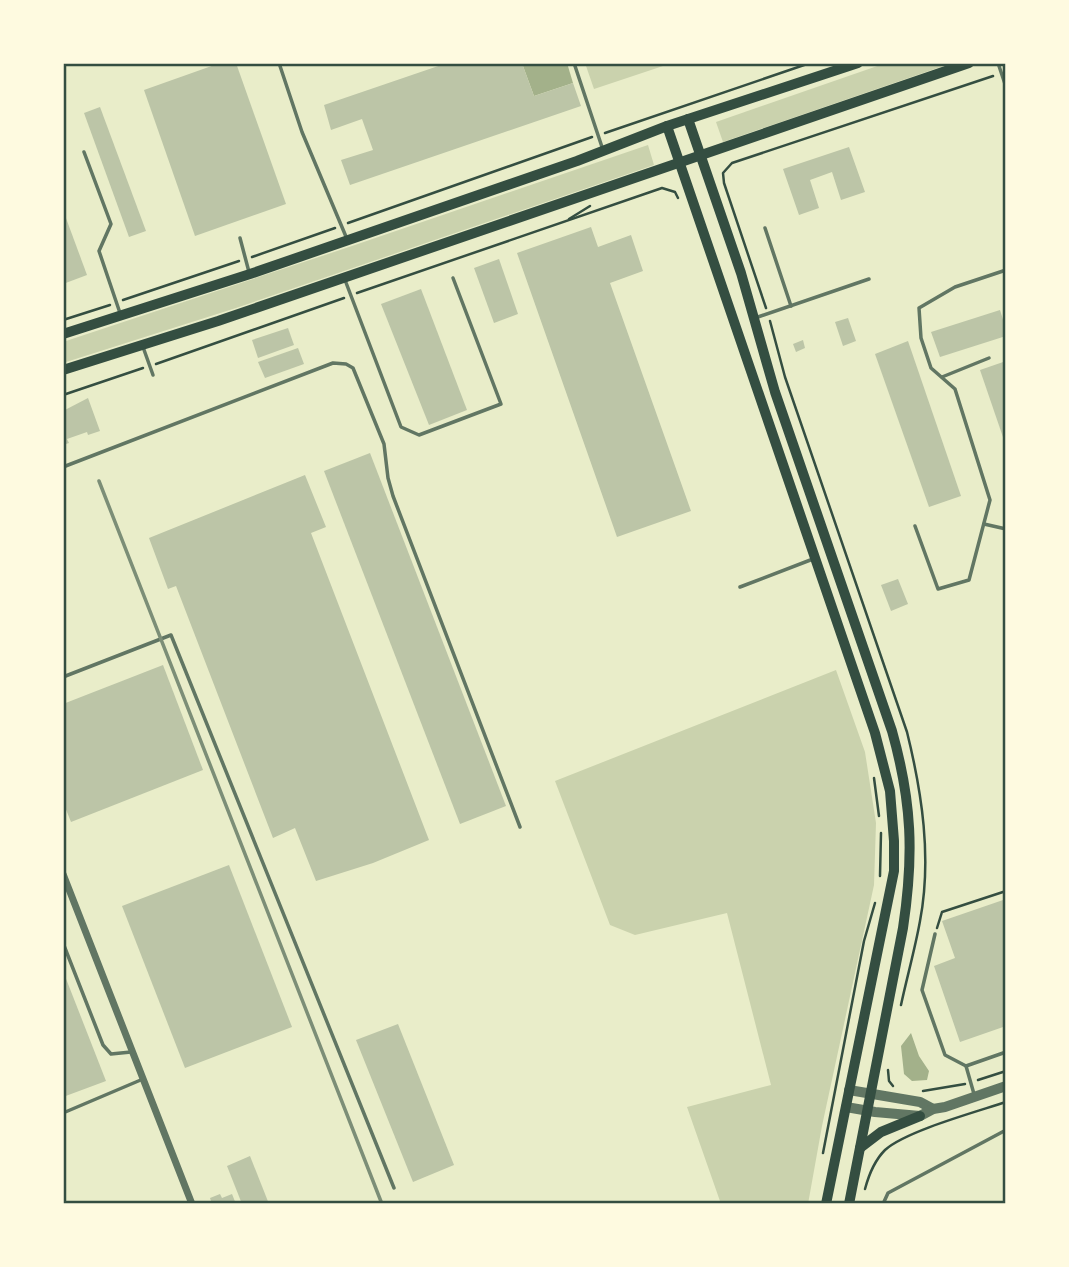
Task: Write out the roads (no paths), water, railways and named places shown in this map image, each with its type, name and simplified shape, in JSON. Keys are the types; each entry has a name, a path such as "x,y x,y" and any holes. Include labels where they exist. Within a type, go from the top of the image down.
{"main road":[{"path":"63,334 348,241 603,151 688,118 858,63"},
{"path":"63,370 344,278 970,63"},
{"path":"688,118 755,318 775,391 892,731 903,770 909,810 909,890 849,1204"},
{"path":"667,126 875,733 893,817 894,871 891,894 875,957 826,1204"},
{"path":"860,1148 881,1132 920,1115"}],"street":[{"path":"64,880 192,1204"},
{"path":"846,1107 920,1115 1006,1086"},
{"path":"849,1090 920,1102 933,1109"}],"lane":[{"path":"279,63 302,132 348,241"},
{"path":"574,63 603,151"},
{"path":"998,63 1006,87"},
{"path":"84,152 111,223 99,251 121,317"},
{"path":"765,228 791,306"},
{"path":"240,238 250,274"},
{"path":"915,526 938,589 969,580 990,500 955,389 931,368 921,338 919,308 955,287 1006,270"},
{"path":"344,278 401,427 419,435 502,404 453,278"},
{"path":"755,318 869,279"},
{"path":"142,345 153,375"},
{"path":"941,377 989,358"},
{"path":"63,467 332,363 340,362 353,368 384,444 393,496 520,827"},
{"path":"984,524 1006,529"},
{"path":"740,587 815,559"},
{"path":"63,677 171,635 394,1188"},
{"path":"935,934 922,990 946,1055 967,1066 1006,1052"},
{"path":"63,943 103,1045 111,1054 132,1052"},
{"path":"967,1066 975,1097"},
{"path":"63,1113 143,1079"},
{"path":"883,1204 888,1193 1006,1130"}],"railway":[{"path":"99,481 382,1204"}]}
